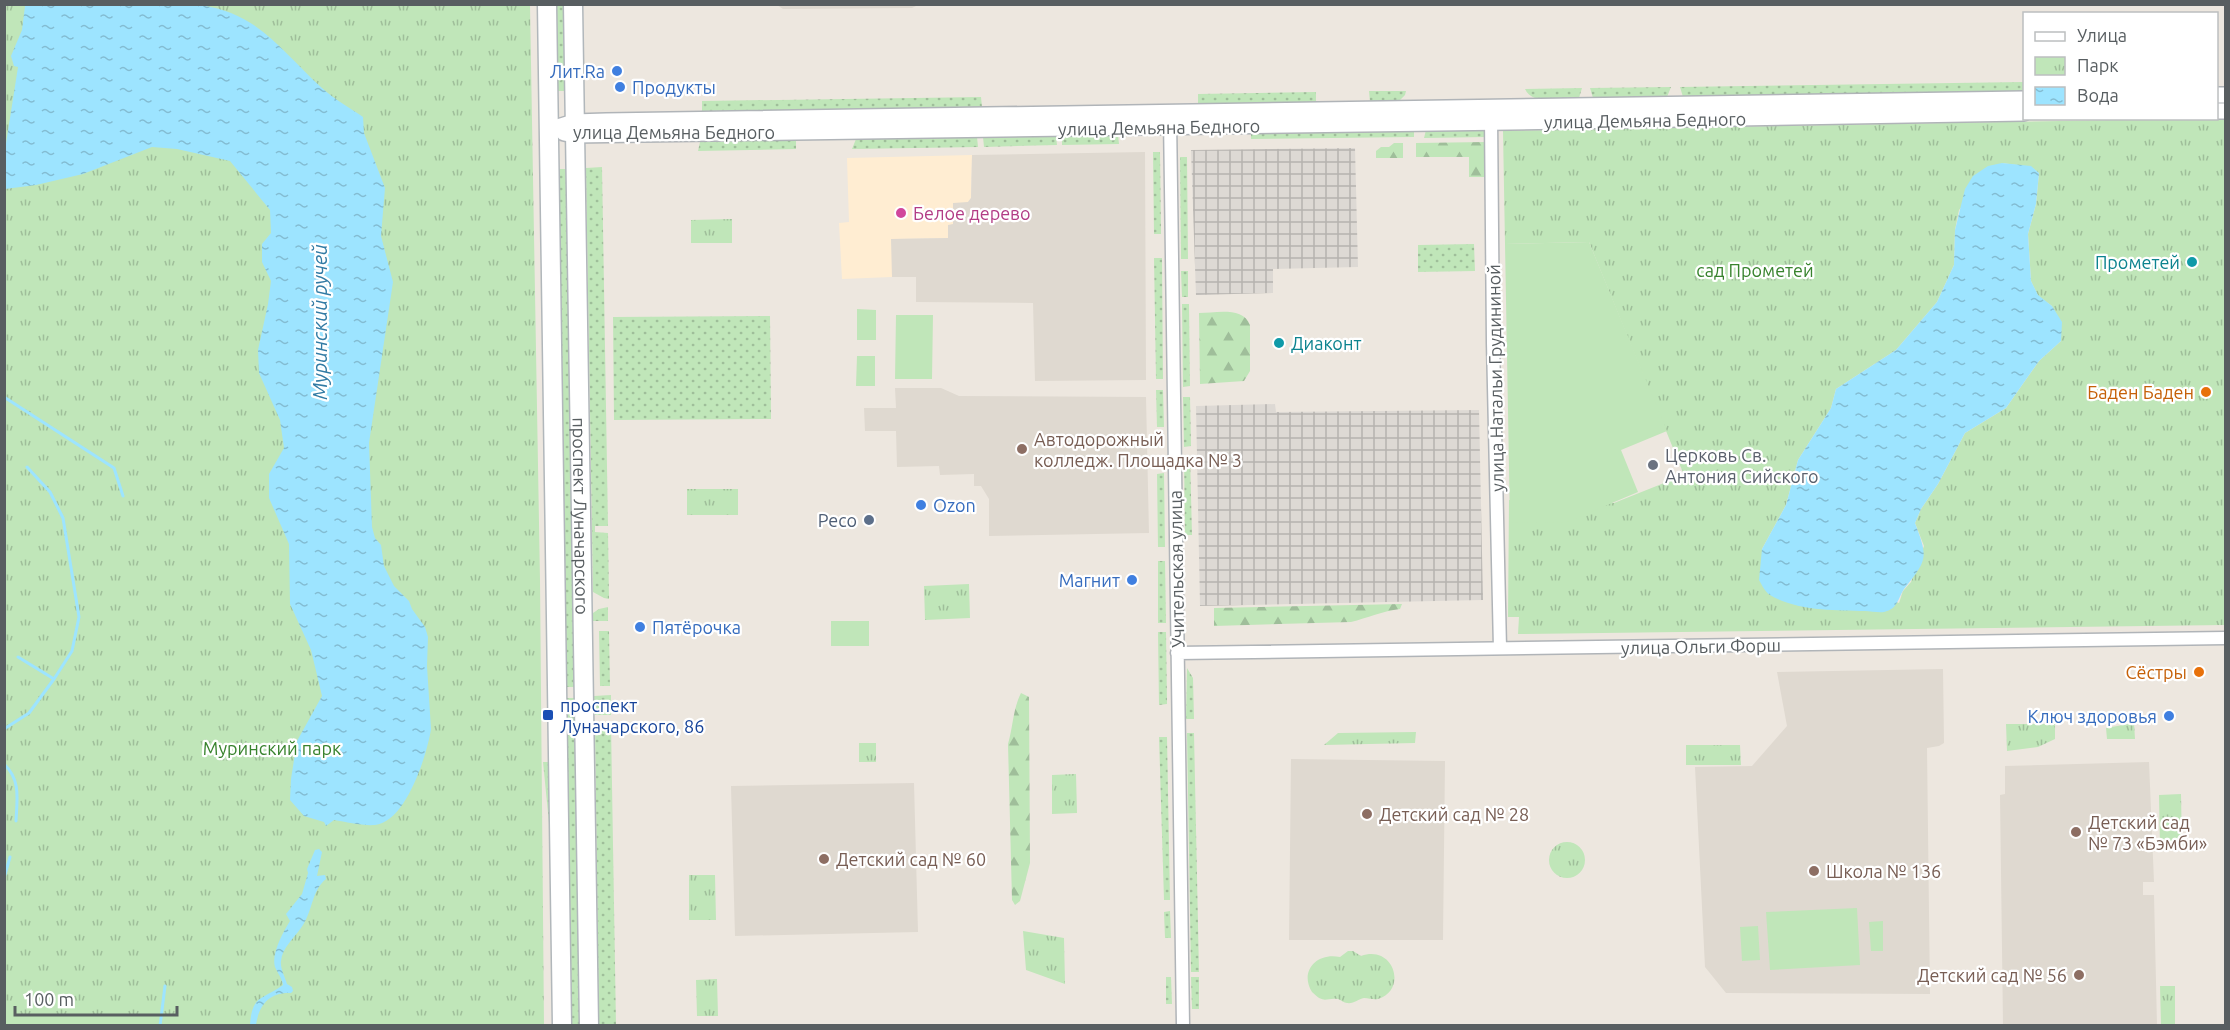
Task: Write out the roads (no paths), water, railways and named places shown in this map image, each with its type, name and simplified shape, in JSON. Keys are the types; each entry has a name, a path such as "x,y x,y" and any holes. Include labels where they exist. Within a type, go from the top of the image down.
{"main road":[{"name":"проспект Луначарского","path":"547,4 562,1026"},
{"name":"проспект Луначарского","path":"573,4 589,1026"}],"street":[{"name":"улица Демьяна Бедного","path":"1491,115 2023,99"},
{"name":"улица Демьяна Бедного","path":"548,130 1491,115 2023,113"},
{"name":"улица Натальи Грудининой","path":"1491,115 1493,343 1500,648"},
{"name":"Учительская улица","path":"1170,120 1183,1026"},
{"name":"улица Ольги Форш","path":"1178,653 2226,638"}],"water":[{"name":"Муринский ручей","path":"21,5 200,5 221,9 254,25 327,92 363,117 364,133 385,188 381,236 393,282 369,443 372,527 375,538 381,545 384,566 394,586 409,601 425,627 428,637 427,666 431,729 420,770 405,800 386,821 375,825 334,820 326,826 324,822 304,816 290,800 297,741 322,696 311,650 290,604 289,544 269,498 269,474 284,448 280,420 259,373 258,350 271,281 262,262 262,244 271,233 270,210 230,161 177,149 152,147 83,174 36,185 5,189 5,150 18,67 14,66 11,56 22,30 25,6"},
{"path":"2002,163 2031,166 2039,173 2036,204 2028,234 2031,281 2038,295 2052,306 2062,322 2061,341 2039,361 2006,408 1965,433 1915,523 1924,551 1921,564 1897,603 1889,611 1816,609 1792,604 1770,595 1759,580 1762,549 1786,505 1798,460 1831,408 1836,389 1896,350 1937,302 1954,265 1955,230 1965,189 1973,176 1988,166"},
{"path":"319,849 322,852 317,876 325,875 326,879 317,889 305,922 282,956 283,972 287,984 292,987 293,991 271,997 260,1011 256,1025 250,1025 256,1003 283,985 274,962 276,950 290,921 286,914 302,894 307,869 315,850"}],"waterway":[{"path":"4,397 114,468 123,496"},
{"path":"4,729 29,713 54,679 72,651 79,617 63,518 50,492 27,467"},
{"path":"18,657 54,679"},
{"path":"4,764 16,783 16,821"},
{"path":"4,878 10,857"},
{"path":"160,1026 165,986"}],"place":[{"name":"Лит.Rа","path":"617,71"},
{"name":"Продукты","path":"620,87"},
{"name":"Белое дерево","path":"901,213"},
{"name":"Прометей","path":"2192,262"},
{"name":"Диаконт","path":"1279,343"},
{"name":"Баден Баден","path":"2206,392"},
{"name":"Автодорожный колледж. Площадка № 3","path":"1022,449"},
{"name":"Церковь Св. Антония Сийского","path":"1653,465"},
{"name":"Ozon","path":"921,505"},
{"name":"Ресо","path":"869,520"},
{"name":"Магнит","path":"1132,580"},
{"name":"Пятёрочка","path":"640,627"},
{"name":"Сёстры","path":"2199,672"},
{"name":"проспект Луначарского, 86","path":"548,715"},
{"name":"Ключ здоровья","path":"2169,716"},
{"name":"Детский сад № 28","path":"1367,814"},
{"name":"Детский сад № 73 «Бэмби»","path":"2076,832"},
{"name":"Детский сад № 60","path":"824,859"},
{"name":"Школа № 136","path":"1814,871"},
{"name":"Детский сад № 56","path":"2079,975"}],"park label":[{"name":"сад Прометей","path":"1755,270"},
{"name":"Муринский парк","path":"272,748"}]}
